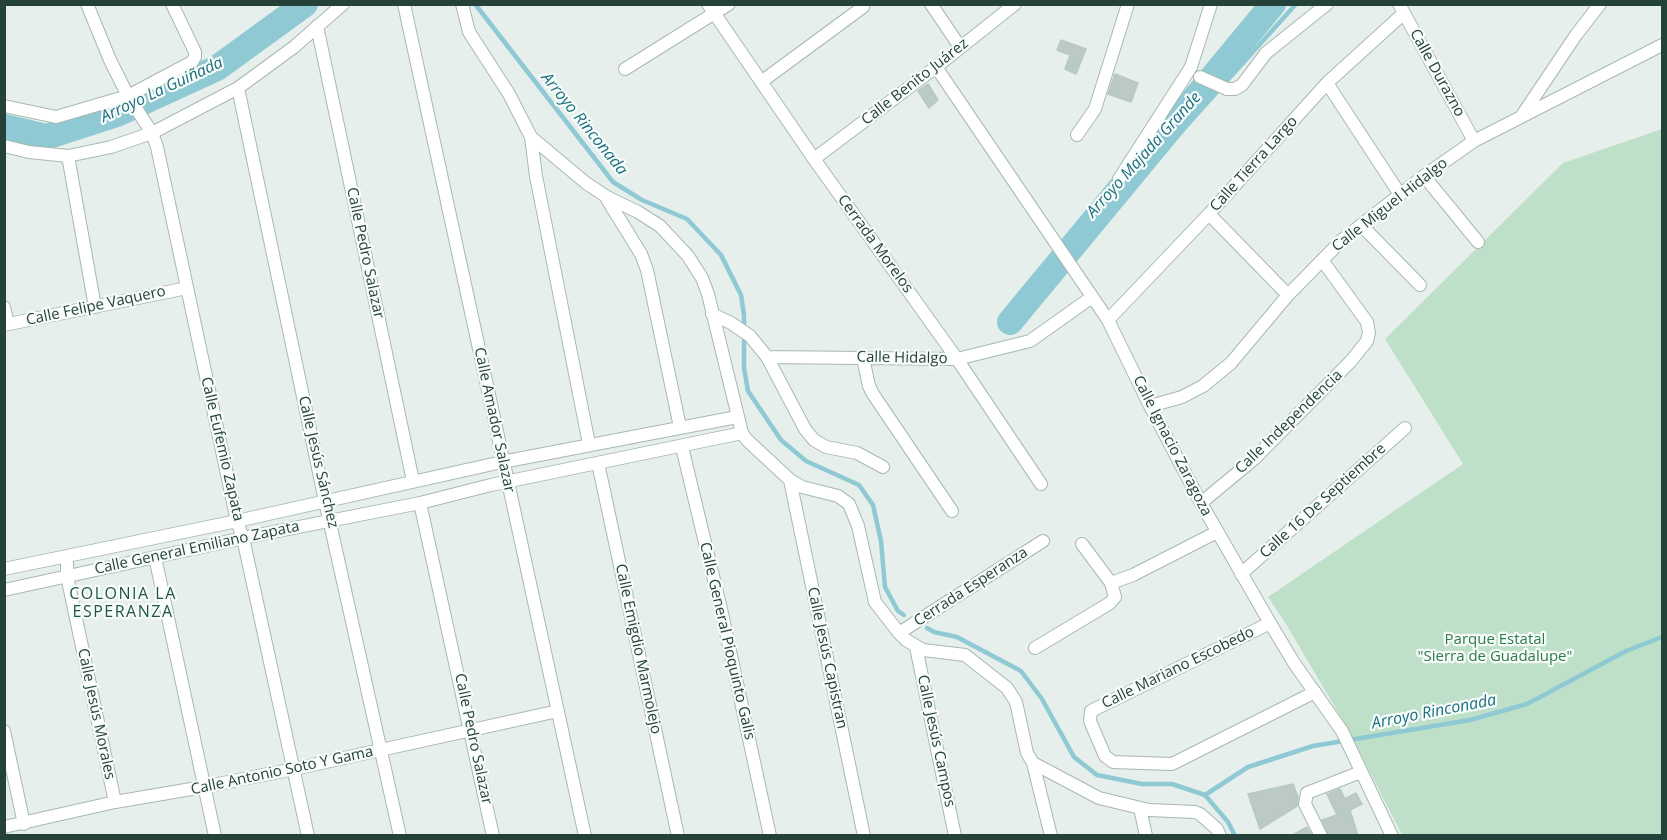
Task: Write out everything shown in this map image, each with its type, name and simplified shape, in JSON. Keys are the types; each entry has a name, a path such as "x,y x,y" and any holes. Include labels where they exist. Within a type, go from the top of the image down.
{"street":[{"name":"Calle Eufemio Zapata","path":"87,4 110,60 158,147 237,521 243,538 308,836"},
{"path":"4,106 56,117 129,98 194,59 195,52 172,4"},
{"path":"4,147 68,156 111,147 152,133 238,88 294,47 343,4"},
{"name":"Calle Amador Salazar","path":"404,4 585,836"},
{"path":"462,4 469,32 509,94 531,137 536,176 589,444"},
{"path":"625,69 712,9 729,4"},
{"path":"931,4 960,47"},
{"name":"Calle Benito Juárez","path":"814,159 1015,4"},
{"path":"1077,135 1095,109 1128,4"},
{"path":"1119,179 1191,67 1211,4"},
{"path":"1200,77 1227,89 1235,89 1242,85 1266,53 1327,4"},
{"path":"1522,115 1576,35 1600,4"},
{"path":"761,82 863,7"},
{"name":"Cerrada Morelos","path":"712,9 814,159 957,359 1041,484"},
{"name":"Calle Tierra Largo","path":"1108,320 1209,214 1327,83 1401,9"},
{"name":"Calle Durazno","path":"1401,9 1474,141"},
{"name":"Calle Pedro Salazar","path":"317,26 413,481"},
{"name":"Calle Miguel Hidalgo","path":"1150,406 1182,397 1203,386 1243,350 1288,295 1322,260 1399,193 1474,141 1662,45"},
{"name":"Calle Ignacio Zaragoza","path":"936,67 1108,320 1150,406 1217,532 1270,623 1342,731 1392,836"},
{"path":"1327,83 1399,193"},
{"name":"Calle Jesús Sánchez","path":"238,88 325,501 400,836"},
{"path":"531,137 606,198 638,212 669,233 688,256 702,278 708,294 736,417 742,433 790,480 802,487 838,496 852,508 875,602 899,633 916,647 965,656 1007,688 1016,702 1027,753 1033,763 1051,836"},
{"path":"68,156 95,307"},
{"path":"1424,176 1478,242"},
{"path":"606,198 628,231 647,270 680,427"},
{"path":"1209,214 1288,295"},
{"path":"1361,225 1420,285"},
{"name":"Calle Independencia","path":"1201,503 1254,459 1357,355 1367,341 1369,333 1367,322 1322,260"},
{"name":"Calle Felipe Vaquero","path":"6,325 187,288"},
{"name":"Calle Hidalgo","path":"767,357 957,359 1030,341 1092,297"},
{"path":"4,307 6,325"},
{"path":"712,314 750,336 767,357 805,429 814,440 826,447 857,453 883,467"},
{"path":"862,358 873,394 952,511"},
{"name":"Calle General Emiliano Zapata","path":"4,569 237,521 502,462 736,417"},
{"name":"Calle 16 De Septiembre","path":"1241,574 1405,428"},
{"name":"Calle General Emiliano Zapata","path":"4,590 742,433"},
{"name":"Calle General Pioquinto Galis","path":"682,447 721,609 770,836"},
{"name":"Calle Emigdio Marmolejo","path":"598,463 678,836"},
{"name":"Calle Jesús Capistran","path":"790,480 864,836"},
{"name":"Calle Pedro Salazar","path":"420,503 493,836"},
{"path":"1111,583 1133,575 1217,532"},
{"name":"Cerrada Esperanza","path":"899,633 1043,541"},
{"path":"1035,648 1110,603 1116,595 1111,583 1083,544"},
{"name":"Calle Jesús Morales","path":"67,556 67,576 115,802"},
{"path":"155,557 215,836"},
{"name":"Calle Mariano Escobedo","path":"1270,623 1095,708 1089,715 1090,722 1108,760 1164,765 1179,761 1314,692"},
{"name":"Calle Jesús Campos","path":"916,647 955,836"},
{"name":"Calle Antonio Soto Y Gama","path":"4,827 115,802 294,769 558,711"},
{"path":"4,730 24,824"},
{"path":"1033,763 1099,798 1140,808 1195,812 1217,829 1220,836"},
{"path":"1321,836 1305,804 1307,793 1361,772"},
{"path":"1140,808 1146,836"}],"green space":[{"name":"Parque Estatal \"Sierra de Guadalupe\"","path":"1662,129 1662,835 1402,835 1349,731 1268,597 1463,464 1385,339 1563,163"}],"building":[{"path":"1061,40 1086,49 1076,74 1065,69 1070,55 1057,50"},
{"path":"1115,74 1138,83 1131,102 1108,94"},
{"path":"928,84 938,100 929,108 918,91"},
{"path":"1293,784 1298,797 1297,806 1260,829 1248,794"},
{"path":"1340,789 1345,799 1356,793 1362,804 1350,810 1358,836 1329,836 1322,820 1337,815 1327,794"},
{"path":"1307,827 1312,836 1291,836"}],"waterway":[{"name":"Arroyo La Guiñada","path":"4,127 46,137 117,114 217,68 305,4"},
{"name":"Arroyo Rinconada","path":"475,4 613,182 642,200 687,219 721,255 741,295 744,315 744,368 748,391 781,440 806,461 859,485 873,505 881,541 885,587 898,611 904,615"},
{"path":"1010,322 1273,4"},
{"name":"Arroyo Majada Grande","path":"1010,322 1296,4"},
{"name":"Arroyo Rinconada","path":"927,628 934,632 957,637 1021,671 1042,699 1074,757 1097,775 1142,784 1172,784 1205,795 1228,822 1235,836"},
{"name":"Arroyo Rinconada","path":"1205,795 1248,767 1313,746 1470,720 1527,704 1626,651 1662,637"}],"district":[{"name":"COLONIA LA ESPERANZA","path":"123,603"}]}
